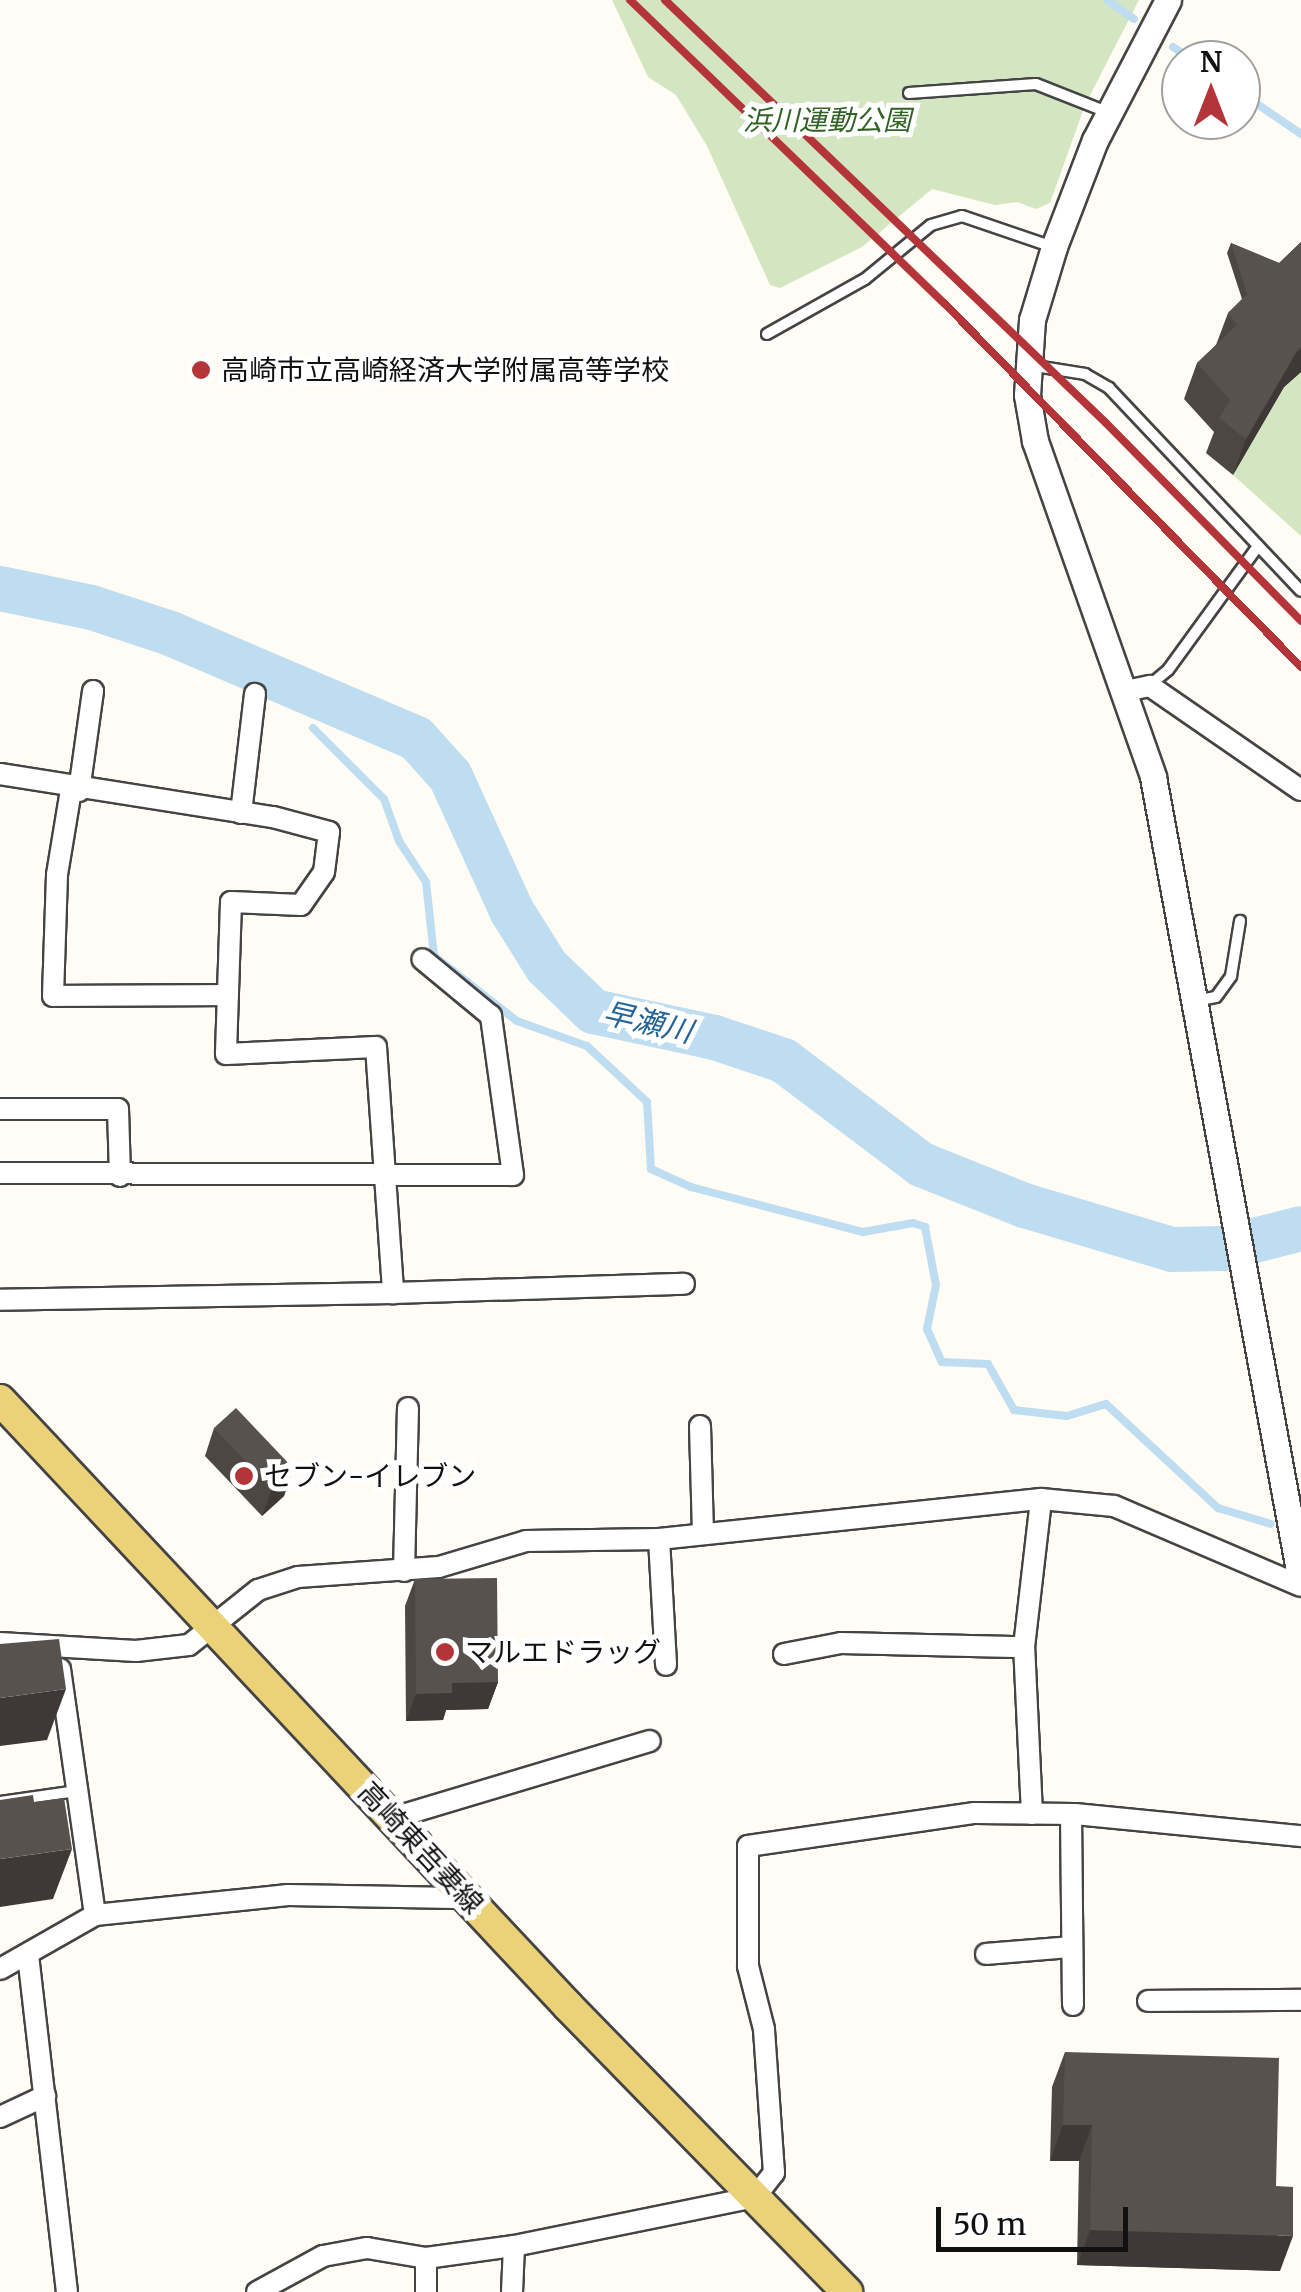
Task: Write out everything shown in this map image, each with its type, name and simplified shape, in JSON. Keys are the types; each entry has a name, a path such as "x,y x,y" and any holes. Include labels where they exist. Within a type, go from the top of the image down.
{"main road":[{"name":"高崎東吾妻線","path":"0,1400 468,1898 848,2292"}],"street":[{"path":"1168,0 1108,112 1054,248 1027,365 1035,442 1138,688 1301,1583"},
{"path":"1138,688 1301,790"},
{"path":"92,691 56,875 54,996 228,995"},
{"path":"240,812 255,694"},
{"path":"0,774 75,790 240,812 328,832 332,848 301,905 231,902 226,1054 376,1047 394,1293"},
{"path":"0,1173 513,1175 491,1016 422,958"},
{"path":"0,1108 118,1109 120,1176"},
{"path":"0,1300 684,1284"},
{"path":"404,1571 408,1408"},
{"path":"700,1426 703,1534"},
{"path":"0,1643 57,1648 189,1645 212,1622 258,1590 298,1577 404,1571 526,1542 658,1538 1041,1499 1114,1506 1301,1583"},
{"path":"1032,1814 1024,1647 1041,1499"},
{"path":"658,1538 666,1665"},
{"path":"784,1654 841,1644 1024,1647"},
{"path":"57,1648 95,1915"},
{"path":"394,1818 650,1740"},
{"path":"256,2292 323,2256 367,2248 426,2258 514,2246 755,2197 774,2173 764,2029 748,1966 748,1846 976,1813 1071,1814 1301,1836"},
{"path":"1071,1814 1073,2005"},
{"path":"0,1970 95,1915 288,1895 468,1898"},
{"path":"986,1954 1072,1948"},
{"path":"28,1954 67,2292"},
{"path":"1148,2001 1301,2000"},
{"path":"0,2117 44,2096"},
{"path":"512,2292 514,2246"},
{"path":"426,2258 426,2292"}],"lane":[{"path":"909,93 1036,84 1108,112"},
{"path":"767,334 864,279 930,225 962,216 1054,248"},
{"path":"1027,365 1085,374 1109,388 1301,591"},
{"path":"1138,688 1168,670 1258,546"},
{"path":"1195,1002 1216,997 1231,976 1240,921"},
{"path":"0,1802 78,1791"}],"green space":[{"name":"浜川運動公園","path":"612,0 1139,0 1085,105 1050,203 1036,209 1017,202 995,205 932,189 862,247 780,288 770,285 707,146 676,95 648,77"},
{"path":"1301,371 1301,536 1233,475 1284,387"}],"building":[{"path":"1301,242 1301,348 1246,439 1219,418 1230,400 1197,363 1237,325 1228,313"},
{"path":"1231,243 1279,263 1247,294"},
{"path":"236,1408 293,1468 272,1489 214,1428"},
{"name":"マルエドラッグ","path":"497,1578 498,1682 452,1683 452,1693 416,1694 415,1579"},
{"path":"59,1639 66,1689 0,1698 0,1644"},
{"path":"33,1795 34,1802 64,1798 72,1849 0,1859 0,1800"},
{"path":"1065,2052 1279,2058 1276,2186 1293,2187 1293,2236 1090,2230 1092,2125 1063,2125"}],"waterway":[{"path":"1107,0 1134,19"},
{"path":"1261,107 1301,134"},
{"name":"早瀬川","path":"0,588 91,607 170,633 416,738 450,776 511,910 546,966 593,1011 714,1037 783,1060 921,1164 1024,1205 1172,1249 1222,1248 1301,1228"},
{"path":"302,706 307,690"},
{"path":"313,728 384,799 399,841 426,882 434,956 517,1021 587,1046 647,1102 651,1169 691,1187 863,1232 913,1223 925,1227 936,1285 927,1329 942,1362 988,1364 1014,1410 1067,1416 1106,1404 1218,1508 1271,1524"}],"railway":[{"path":"630,0 944,303 1301,667"},
{"path":"665,0 1106,423 1301,621"}],"place":[{"name":"高崎市立高崎経済大学附属高等学校","path":"201,370"},
{"name":"セブン-イレブン","path":"244,1476"},
{"name":"マルエドラッグ","path":"445,1652"}]}
